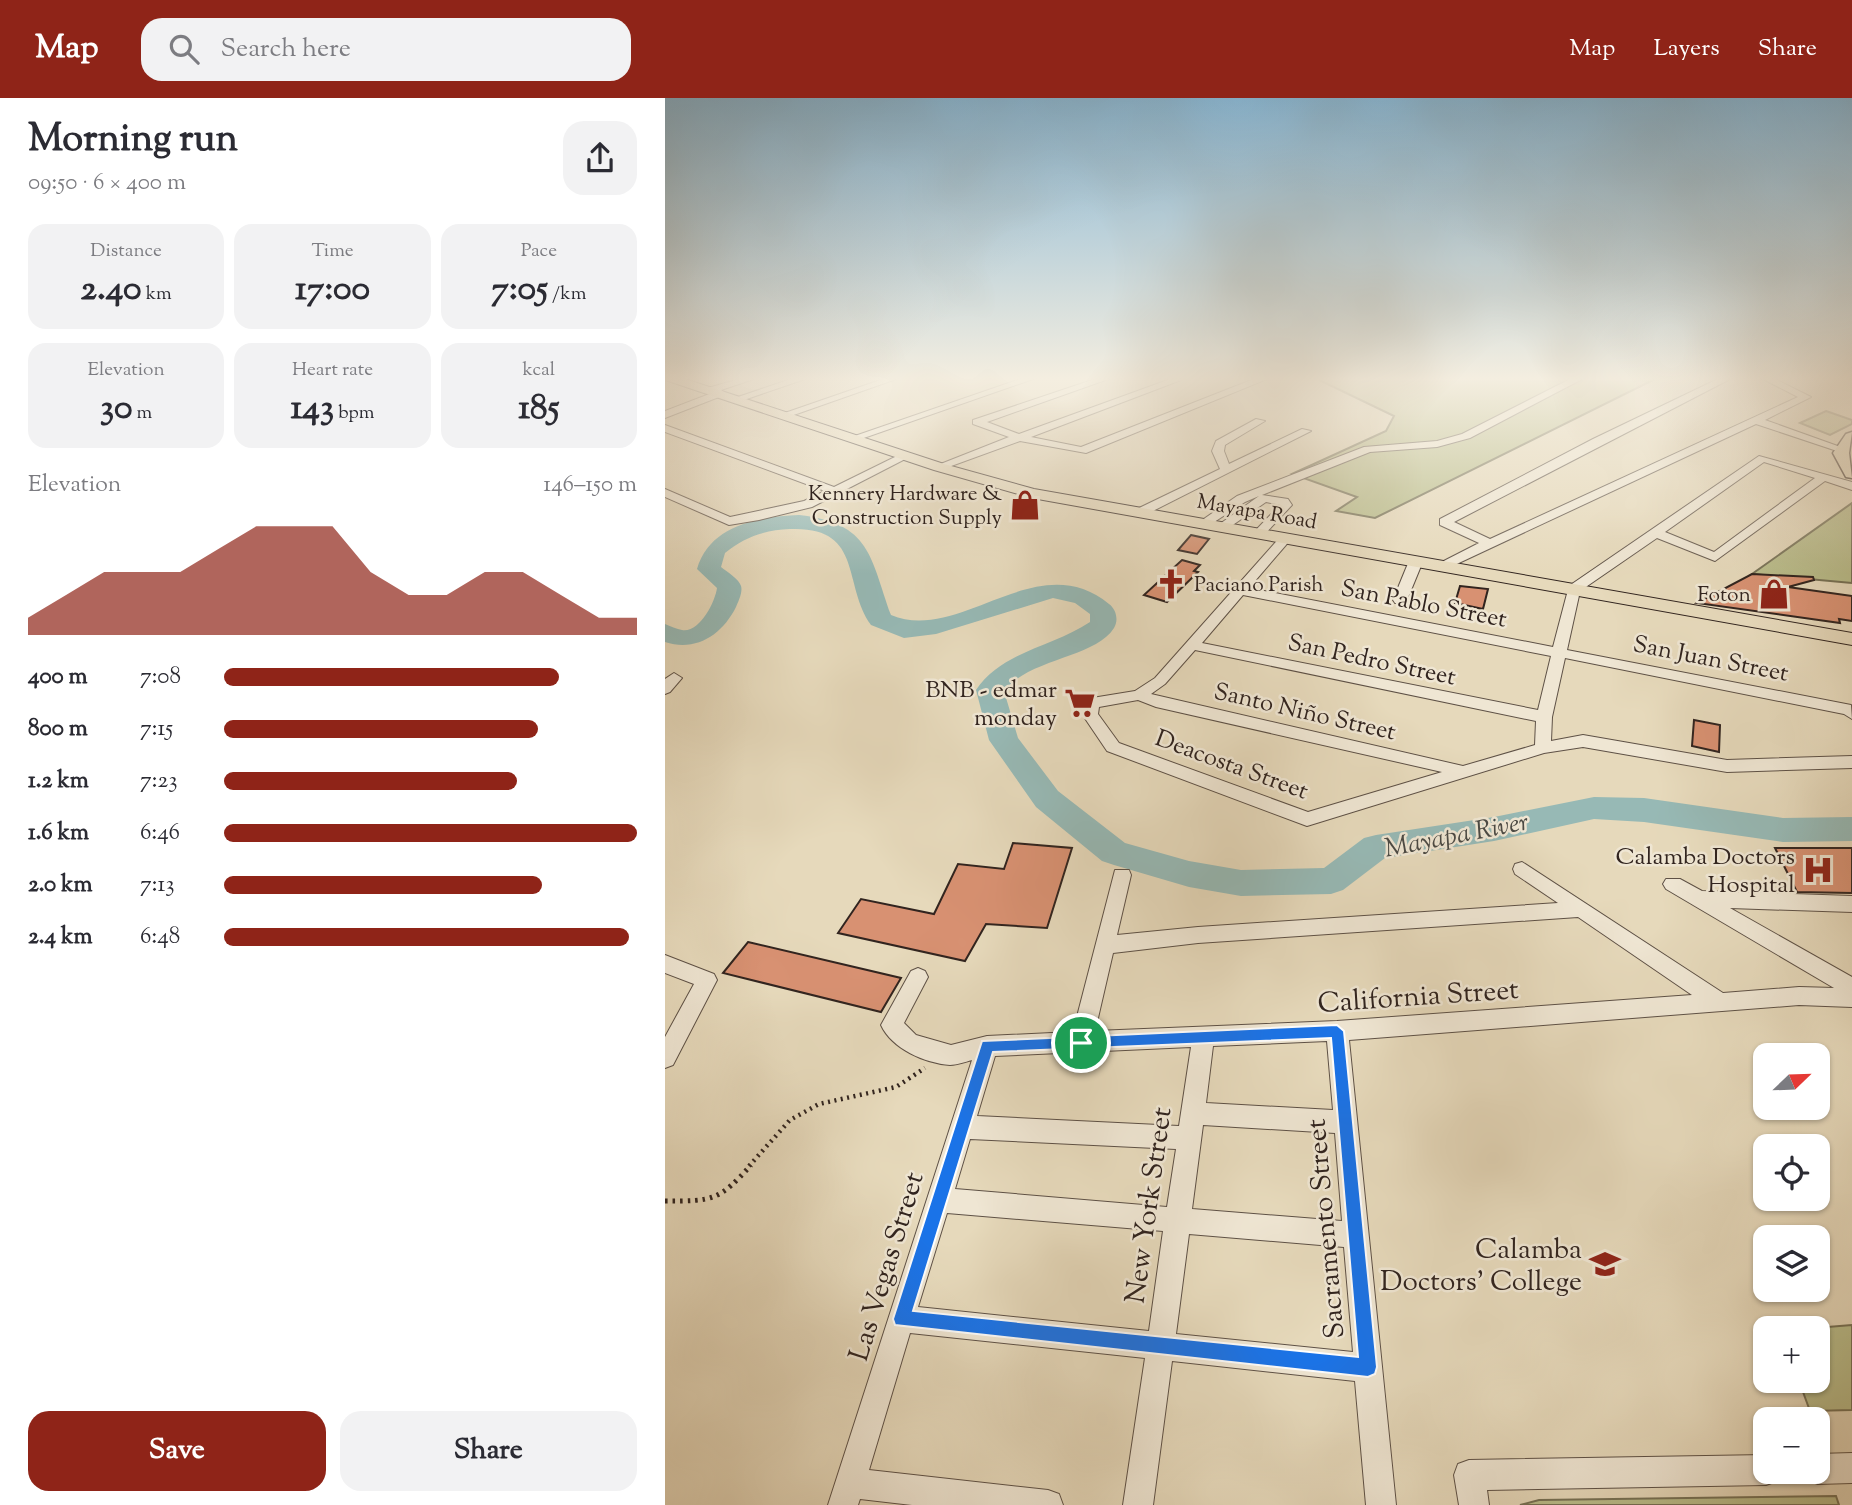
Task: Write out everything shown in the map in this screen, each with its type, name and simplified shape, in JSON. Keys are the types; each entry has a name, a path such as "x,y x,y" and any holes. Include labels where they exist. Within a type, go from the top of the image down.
{"highway":[{"path":"1847,443 1842,459 1852,473"}],"main road":[{"name":"Mayapa Road","path":"867,443 939,467 1032,493 1852,639"}],"street":[{"path":"705,443 835,491"},
{"path":"939,467 1004,443"},
{"path":"1044,443 1081,451 1102,443"},
{"path":"1221,443 1218,451 1226,471"},
{"path":"1139,513 1283,443"},
{"path":"1204,523 1241,499 1368,449 1442,443"},
{"path":"1491,544 1444,522 1594,443"},
{"path":"1441,566 1711,443"},
{"path":"665,493 729,521 808,504 905,456"},
{"path":"1852,486 1763,458 1574,589 1543,717 1542,748 1583,741 1727,766 1852,762"},
{"path":"1654,532 1715,557 1822,478"},
{"path":"1223,526 1264,498 1284,502 1286,505 1259,533"},
{"name":"Deacosta Street","path":"1286,538 1160,681 1139,695 1092,703 1090,714 1113,747 1307,819 1542,748"},
{"path":"1400,600 1416,561"},
{"name":"San Pablo Street","path":"1240,590 1558,653"},
{"name":"San Pedro Street","path":"1191,645 1543,717"},
{"name":"San Juan Street","path":"1558,653 1851,710 1852,714"},
{"name":"Santo Niño Street","path":"1139,695 1169,705 1460,771"},
{"path":"1522,869 1720,1002"},
{"path":"1081,1043 1122,875"},
{"path":"1673,884 1852,988"},
{"path":"1698,899 1852,904"},
{"path":"1106,945 1198,934 1583,909"},
{"path":"665,964 707,980 665,1058"},
{"path":"918,977 892,1025 909,1043 951,1055"},
{"name":"California Street","path":"951,1055 988,1046 1203,1039 1337,1031 1799,996 1852,998"},
{"name":"Sacramento Street","path":"1337,1031 1381,1505"},
{"name":"New York Street","path":"1138,1505 1203,1039"},
{"name":"Las Vegas Street","path":"846,1494 988,1046"},
{"path":"962,1127 1346,1122"},
{"path":"939,1200 1356,1235"},
{"path":"902,1319 1160,1348 1368,1367"},
{"path":"1830,1469 1852,1468"},
{"path":"1474,1505 1469,1475 1753,1470"},
{"path":"846,1494 1048,1505"}],"path":[{"path":"665,1201 697,1201 726,1194 790,1120 818,1104 896,1087 936,1061 951,1055"}],"green space":[{"path":"1361,443 1527,443 1375,518 1336,511 1357,497 1292,474"},
{"path":"1852,503 1852,583 1752,574"},
{"path":"1852,1325 1852,1410 1809,1407 1803,1393 1830,1393 1830,1327"},
{"path":"1836,1496 1839,1505 1520,1505 1539,1500"}],"building":[{"path":"1191,535 1209,539 1197,554 1178,550"},
{"name":"Paciano Parish","path":"1182,560 1200,565 1194,571 1198,572 1167,602 1144,595"},
{"name":"Foton","path":"1752,574 1813,577 1814,580 1788,587 1852,596 1852,621 1839,619 1840,623 1697,603"},
{"path":"1460,586 1488,589 1483,609 1455,603"},
{"path":"1694,720 1720,725 1719,752 1692,746"},
{"path":"1013,843 1072,848 1047,928 986,924 965,961 838,933 861,899 934,914 958,864 1004,869"},
{"name":"Calamba Doctors Hospital","path":"1775,848 1852,848 1852,893 1797,892"},
{"path":"748,942 901,978 881,1012 723,973"}],"waterway":[{"name":"Mayapa River","path":"665,632 679,638 690,637 707,628 725,603 729,586 709,569 716,549 727,539 742,532 779,523 817,524 833,529 845,537 863,566 880,620 904,630 936,626 1052,590 1083,597 1103,611 1103,625 1075,643 1018,665 998,680 990,690 1004,740 1047,799 1114,852 1189,874 1241,883 1331,881 1376,847 1494,829 1594,808 1644,810 1783,830 1852,829"}],"place":[{"name":"Kennery Hardware & Construction Supply","path":"1025,505"},
{"name":"Paciano Parish","path":"1171,584"},
{"name":"Foton","path":"1774,594"},
{"name":"BNB - edmar monday","path":"1080,703"},
{"name":"Calamba Doctors Hospital","path":"1818,870"},
{"name":"Calamba Doctors' College","path":"1605,1264"}],"route":[{"path":"1337,1031 1368,1367 1160,1348 902,1319 988,1046 1081,1043 1337,1031"}]}
